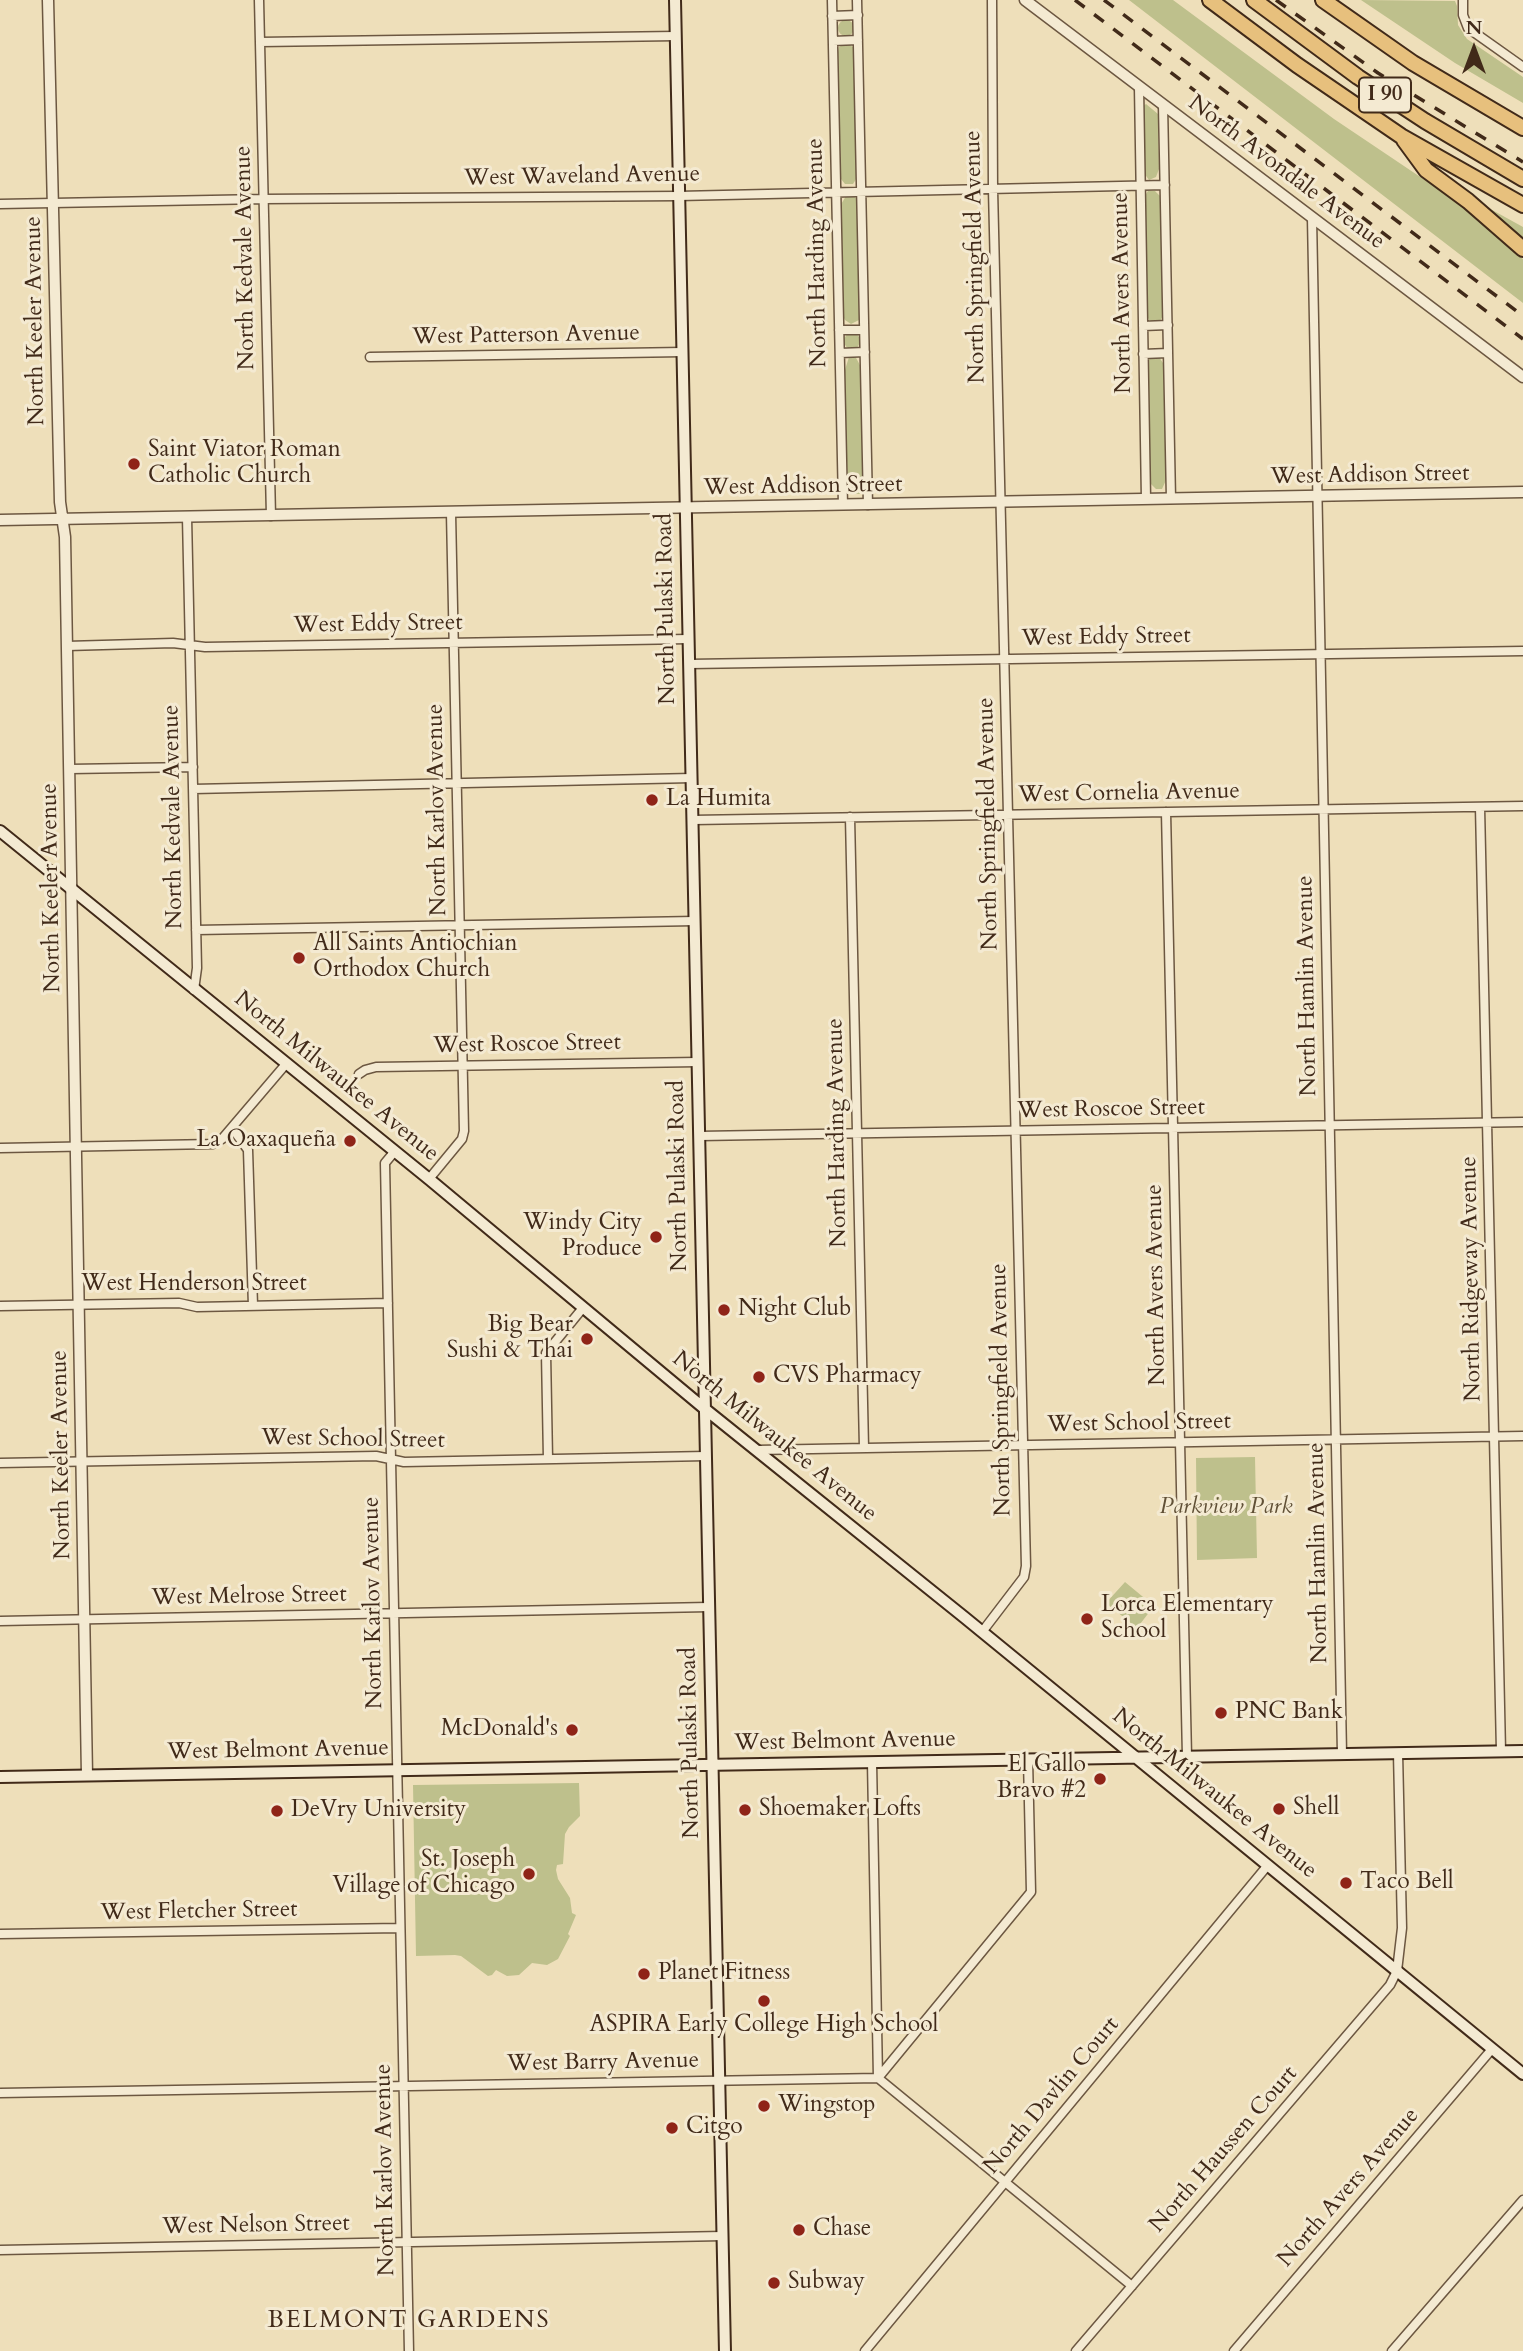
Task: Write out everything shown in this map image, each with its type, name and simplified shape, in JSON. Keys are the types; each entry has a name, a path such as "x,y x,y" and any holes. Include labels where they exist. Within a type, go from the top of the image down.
{"highway":[{"name":"I 90","path":"1209,0 1315,78 1401,136 1523,205"},
{"name":"I 90","path":"1254,0 1358,77 1425,121 1523,179"},
{"name":"I 90","path":"1322,0 1413,63 1523,128"},
{"path":"1401,136 1426,170 1468,201 1523,249"}],"main road":[{"name":"North Pulaski Road","path":"676,0 725,2351"},
{"name":"North Milwaukee Avenue","path":"0,831 395,1151 582,1309 1523,2074"},
{"name":"West Belmont Avenue","path":"0,1777 1523,1751"}],"street":[{"name":"North Keeler Avenue","path":"48,0 60,502 63,519 70,769 87,1775"},
{"name":"North Kedvale Avenue","path":"259,0 271,516"},
{"name":"North Harding Avenue","path":"832,0 843,505"},
{"name":"North Harding Avenue","path":"857,0 868,505"},
{"name":"North Springfield Avenue","path":"982,1632 1025,1572 993,189 992,0"},
{"name":"North Avondale Avenue","path":"1025,0 1523,377"},
{"path":"1463,0 1463,15 1468,28 1523,67"},
{"path":"832,16 858,15"},
{"path":"260,42 676,36"},
{"path":"833,41 858,40"},
{"name":"North Avers Avenue","path":"1139,87 1146,499"},
{"name":"North Avers Avenue","path":"1163,105 1171,499"},
{"name":"West Waveland Avenue","path":"0,204 679,196 1164,185"},
{"name":"North Hamlin Avenue","path":"1312,218 1342,1754"},
{"path":"1143,326 1168,326"},
{"path":"839,330 864,330"},
{"name":"West Patterson Avenue","path":"370,357 683,352"},
{"path":"840,353 865,352"},
{"path":"1143,354 1168,353"},
{"name":"West Addison Street","path":"0,520 1523,492"},
{"name":"North Karlov Avenue","path":"429,1179 462,1139 464,1131 451,513"},
{"name":"North Kedvale Avenue","path":"187,517 197,968 194,990"},
{"name":"West Eddy Street","path":"67,646 173,643 205,648 689,639"},
{"name":"West Eddy Street","path":"690,664 1523,650"},
{"path":"70,769 192,767"},
{"path":"193,789 692,778"},
{"name":"West Cornelia Avenue","path":"693,820 1523,806"},
{"name":"North Ridgeway Avenue","path":"1480,807 1501,1751"},
{"name":"North Avers Avenue","path":"1166,812 1187,1756"},
{"name":"North Harding Avenue","path":"850,817 864,1448"},
{"path":"196,930 695,921"},
{"name":"West Roscoe Street","path":"359,1074 376,1067 698,1062"},
{"path":"0,1148 212,1144 222,1139 286,1064"},
{"name":"West Roscoe Street","path":"700,1136 1523,1122"},
{"path":"232,1128 248,1150 253,1306"},
{"name":"North Karlov Avenue","path":"395,1151 385,1163 409,2351"},
{"name":"West Henderson Street","path":"0,1306 179,1303 197,1307 388,1303"},
{"path":"548,1459 546,1353 582,1309"},
{"name":"West School Street","path":"757,1450 1523,1436"},
{"name":"West School Street","path":"0,1463 376,1456 404,1462 706,1456"},
{"name":"West Melrose Street","path":"0,1621 709,1607"},
{"path":"1397,1971 1402,1928 1398,1753"},
{"path":"878,2078 1031,1892 1028,1759"},
{"path":"872,1762 878,2078 1132,2286"},
{"name":"North Davlin Court","path":"865,2351 1268,1865"},
{"name":"West Fletcher Street","path":"0,1934 400,1928"},
{"name":"North Haussen Court","path":"1076,2351 1391,1985 1397,1971"},
{"name":"North Avers Avenue","path":"1234,2351 1492,2049"},
{"name":"West Barry Avenue","path":"0,2093 878,2078"},
{"path":"1392,2351 1523,2200"},
{"name":"West Nelson Street","path":"0,2250 723,2236"}],"green space":[{"path":"1129,0 1173,0 1334,119 1462,205 1523,259 1523,303"},
{"path":"1361,0 1455,1 1458,25 1467,39 1523,77 1523,103 1455,63"},
{"path":"843,20 849,20 854,28 852,34 843,36 838,31 838,25"},
{"path":"846,43 853,47 854,52 858,176 853,184 845,184 841,179 838,52 839,47"},
{"path":"1146,104 1158,114 1159,169 1156,177 1149,180 1144,173 1142,107"},
{"path":"1148,191 1155,191 1161,197 1164,314 1160,321 1156,322 1149,320 1145,311 1144,197"},
{"path":"846,196 854,196 858,201 861,315 859,320 851,324 843,316 840,206"},
{"path":"1484,207 1523,227 1523,241"},
{"path":"849,333 855,333 860,341 858,347 849,349 844,344 844,338"},
{"path":"855,356 861,367 862,494 853,494 848,489 844,373 849,357"},
{"path":"1159,357 1165,366 1167,478 1162,489 1156,489 1150,483 1147,364 1150,358"},
{"name":"Parkview Park","path":"1255,1457 1257,1558 1197,1560 1196,1458"},
{"path":"1125,1582 1154,1606 1137,1628 1106,1603"},
{"path":"579,1783 580,1816 565,1834 563,1864 557,1865 556,1870 558,1879 570,1898 572,1913 576,1915 568,1934 570,1936 558,1959 547,1965 532,1963 519,1975 507,1976 496,1970 488,1976 461,1956 416,1956 413,1785"}],"railway":[{"path":"1075,0 1523,339"},
{"path":"1104,0 1523,316"},
{"path":"1276,0 1378,73 1523,162"}],"place":[{"name":"Saint Viator Roman Catholic Church","path":"134,464"},
{"name":"La Humita","path":"652,800"},
{"name":"All Saints Antiochian Orthodox Church","path":"299,958"},
{"name":"La Oaxaqueña","path":"350,1141"},
{"name":"Windy City Produce","path":"656,1237"},
{"name":"Night Club","path":"724,1310"},
{"name":"Big Bear Sushi & Thai","path":"587,1339"},
{"name":"CVS Pharmacy","path":"759,1377"},
{"name":"Lorca Elementary School","path":"1087,1619"},
{"name":"PNC Bank","path":"1221,1713"},
{"name":"McDonald's","path":"572,1730"},
{"name":"El Gallo Bravo #2","path":"1100,1779"},
{"name":"Shell","path":"1279,1809"},
{"name":"Shoemaker Lofts","path":"745,1810"},
{"name":"DeVry University","path":"277,1811"},
{"name":"St. Joseph Village of Chicago","path":"529,1874"},
{"name":"Taco Bell","path":"1346,1883"},
{"name":"Planet Fitness","path":"644,1974"},
{"name":"ASPIRA Early College High School","path":"764,2001"},
{"name":"Wingstop","path":"764,2106"},
{"name":"Citgo","path":"672,2128"},
{"name":"Chase","path":"799,2230"},
{"name":"Subway","path":"774,2283"}],"district":[{"name":"BELMONT GARDENS","path":"409,2321"}]}
